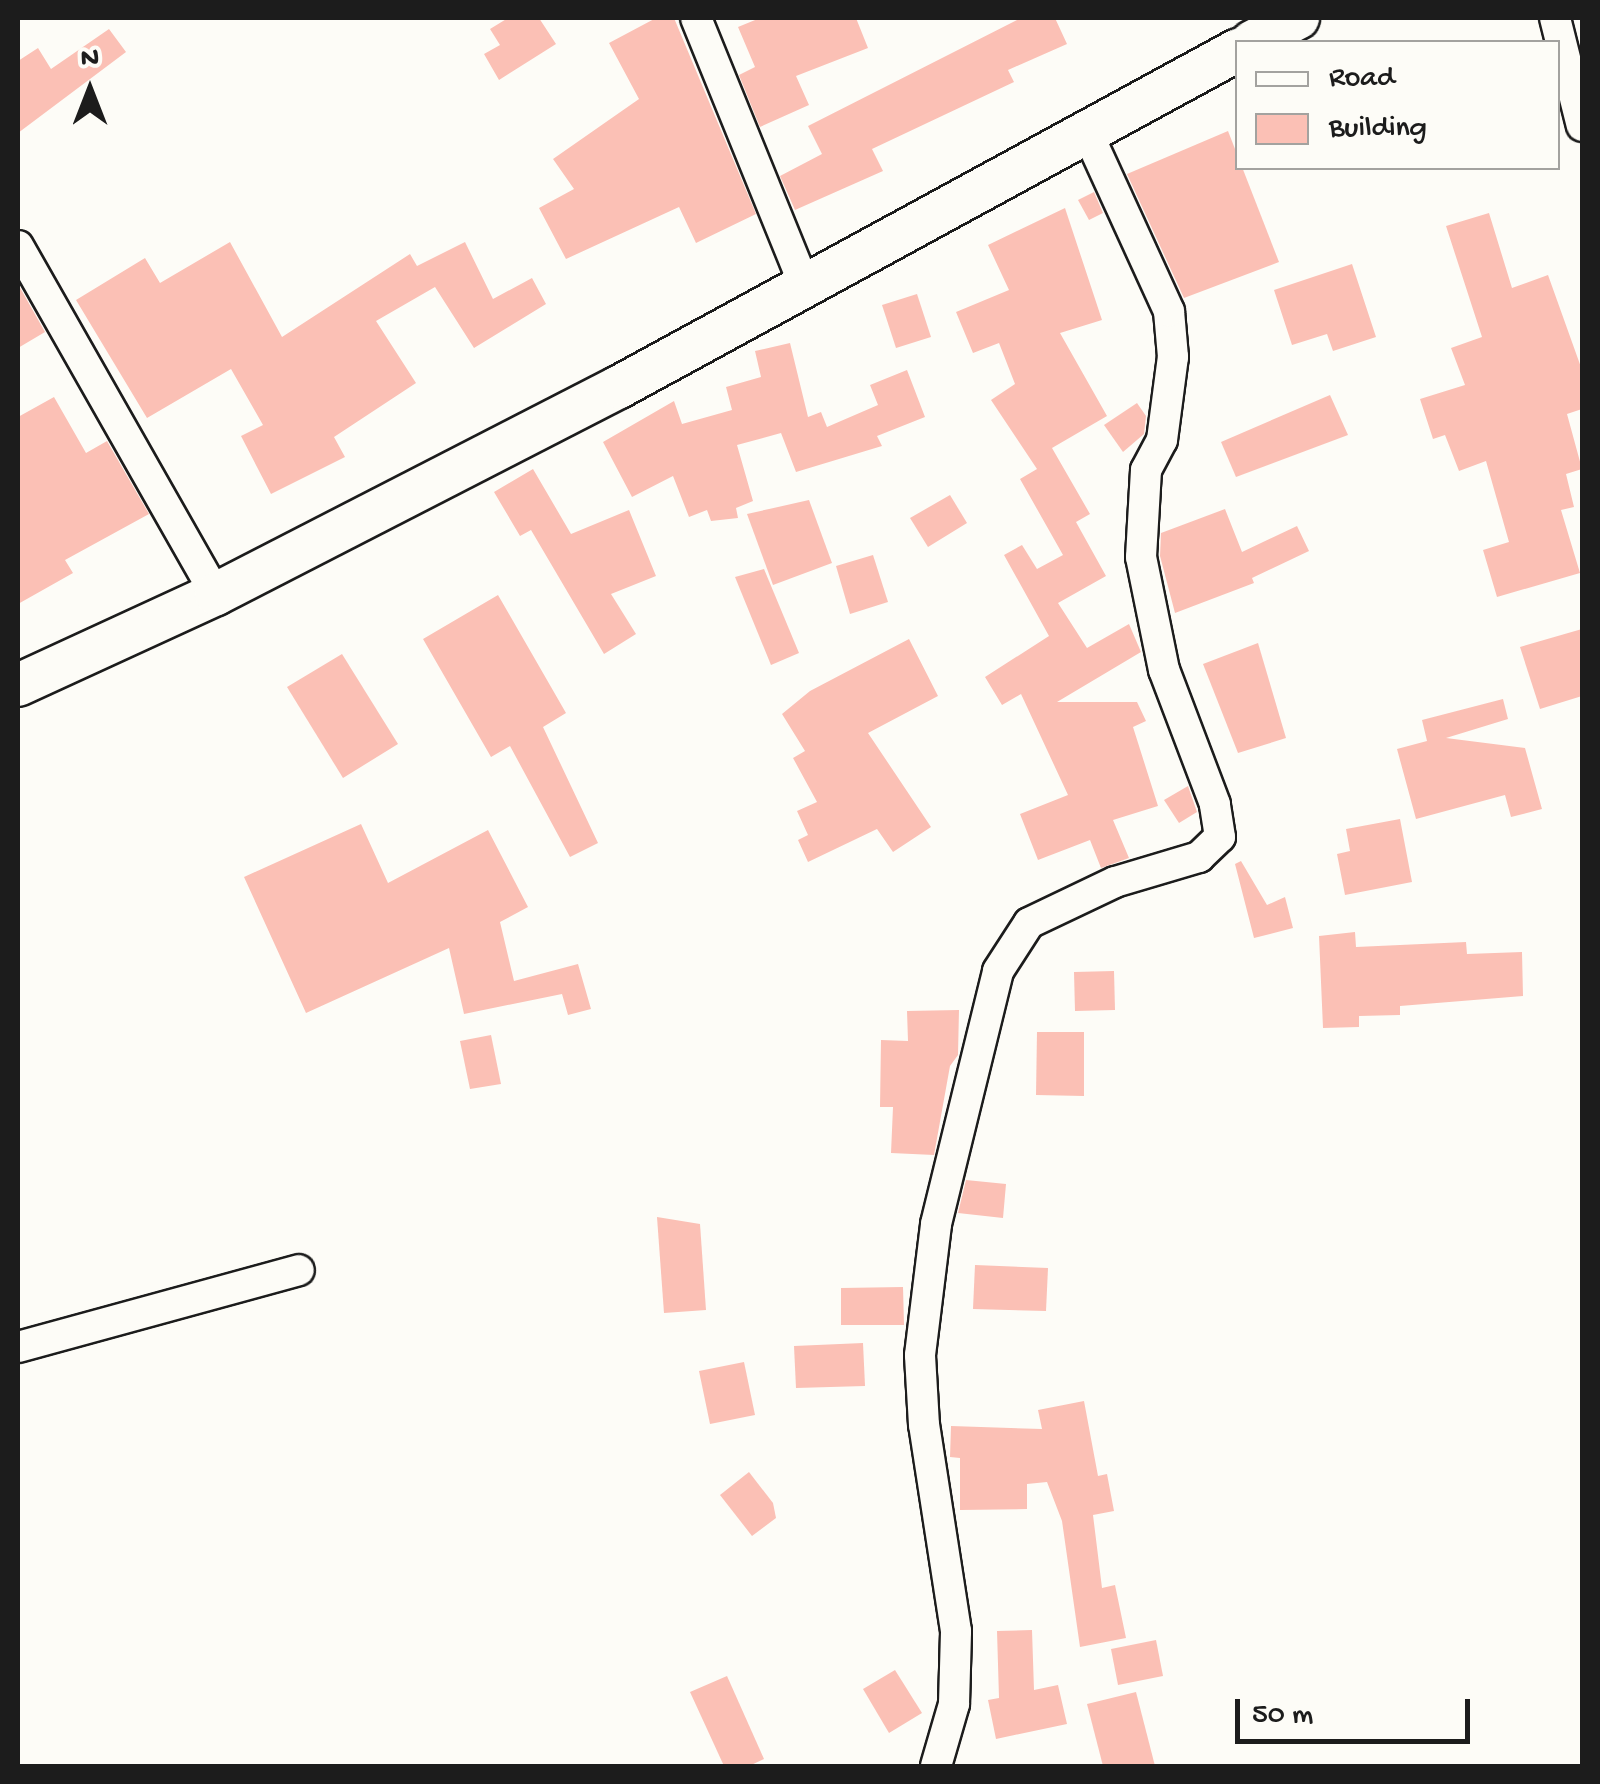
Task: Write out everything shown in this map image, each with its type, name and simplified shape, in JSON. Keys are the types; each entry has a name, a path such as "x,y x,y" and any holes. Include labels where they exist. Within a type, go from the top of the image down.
{"main road":[{"path":"1256,40 1298,18"},
{"path":"18,685 216,594 806,286 1235,52"}],"street":[{"path":"696,18 806,286"},
{"path":"1555,18 1582,126"},
{"path":"936,1766 954,1704 956,1631 924,1424 920,1355 936,1224 998,971 1029,923 1114,882 1199,857 1220,838 1215,804 1164,670 1140,556 1146,470 1162,440 1173,357 1169,311 1087,132"},
{"path":"18,246 216,594"},
{"path":"18,1347 299,1270"}],"building":[{"path":"508,18 539,18 556,44 499,80 484,54 500,45 490,29"},
{"path":"656,18 674,18 756,214 696,243 679,207 566,259 539,208 574,189 553,159 639,99 609,43"},
{"path":"760,18 856,18 868,48 796,76 809,105 760,127 739,75 755,67 738,27"},
{"path":"1021,18 1055,18 1067,44 1008,70 1014,82 872,149 883,171 795,210 780,176 822,154 808,126"},
{"path":"109,29 126,52 18,133 18,61 38,48 51,69"},
{"path":"1228,131 1235,149 1235,170 1243,170 1279,262 1184,298 1127,174"},
{"path":"1094,192 1103,213 1089,220 1078,200"},
{"path":"1065,208 1102,320 1060,333 1107,416 1052,448 1090,514 1076,522 1106,576 1058,603 1087,648 1129,624 1141,652 1057,702 1137,702 1146,721 1133,727 1158,806 1113,820 1129,858 1101,868 1090,840 1038,860 1020,814 1068,795 1021,694 1002,705 985,677 1049,636 1004,555 1022,545 1037,569 1063,555 1020,479 1037,469 991,400 1015,384 999,343 973,353 956,312 1009,290 988,245"},
{"path":"1489,213 1512,288 1548,275 1582,370 1582,409 1567,414 1582,469 1566,474 1574,507 1561,510 1580,573 1497,597 1483,550 1509,542 1486,461 1459,471 1445,435 1433,439 1420,399 1465,385 1451,348 1482,337 1446,226"},
{"path":"230,242 282,337 410,254 417,266 465,242 493,299 532,278 546,304 474,348 435,287 376,321 416,383 334,437 345,457 271,494 241,436 263,425 231,369 147,418 76,300 145,258 160,283"},
{"path":"1352,264 1376,337 1333,351 1327,334 1292,345 1274,290"},
{"path":"18,284 45,332 18,348"},
{"path":"917,294 931,337 896,348 882,305"},
{"path":"790,343 808,417 821,412 827,427 878,405 870,385 907,370 925,417 877,436 882,446 796,472 781,433 737,445 753,501 736,508 738,518 711,521 707,510 689,517 673,476 632,497 603,442 674,401 682,424 732,410 726,387 761,377 755,351"},
{"path":"1330,395 1348,435 1236,477 1221,442"},
{"path":"54,397 86,453 107,441 149,514 65,560 73,573 18,604 18,417"},
{"path":"1137,403 1146,416 1144,434 1123,452 1104,425"},
{"path":"533,469 571,534 629,510 656,576 611,594 636,634 604,654 531,530 520,536 494,492"},
{"path":"950,495 967,523 928,547 910,518"},
{"path":"809,500 832,563 773,585 747,514"},
{"path":"1225,509 1242,552 1297,526 1309,551 1252,578 1254,583 1175,613 1160,556 1161,533"},
{"path":"873,555 888,602 850,614 836,566"},
{"path":"764,569 799,653 771,665 735,577"},
{"path":"498,595 566,713 543,727 598,843 570,857 510,746 491,757 423,639"},
{"path":"1582,629 1582,696 1540,709 1520,647"},
{"path":"909,639 938,696 868,733 931,827 893,852 877,829 808,862 798,840 808,835 797,811 817,802 793,758 805,751 782,714 810,691"},
{"path":"1258,643 1286,738 1238,753 1203,664"},
{"path":"342,654 398,744 343,778 287,687"},
{"path":"1503,699 1508,719 1446,738 1525,748 1542,809 1511,817 1505,795 1416,819 1397,749 1427,741 1422,720"},
{"path":"1188,786 1197,812 1179,823 1164,800"},
{"path":"1400,819 1412,882 1345,895 1337,854 1350,851 1346,829"},
{"path":"361,824 388,883 488,830 528,907 500,922 514,981 578,964 591,1009 568,1015 562,994 464,1014 449,948 306,1013 244,877"},
{"path":"1241,861 1267,905 1285,897 1293,928 1254,938 1235,864"},
{"path":"1355,932 1356,947 1466,942 1467,954 1522,952 1523,996 1400,1006 1400,1015 1359,1016 1359,1027 1323,1028 1319,936"},
{"path":"1114,971 1115,1010 1075,1011 1074,972"},
{"path":"959,1010 958,1055 950,1066 934,1155 891,1153 893,1107 880,1107 881,1040 908,1041 907,1011"},
{"path":"1037,1032 1084,1032 1084,1096 1036,1095"},
{"path":"491,1035 501,1084 470,1089 460,1041"},
{"path":"966,1180 1006,1184 1003,1218 958,1213"},
{"path":"657,1217 700,1224 706,1310 664,1313"},
{"path":"975,1265 1048,1268 1046,1311 973,1309"},
{"path":"903,1287 904,1325 841,1325 841,1288"},
{"path":"863,1343 865,1386 796,1388 794,1346"},
{"path":"744,1362 755,1415 710,1424 699,1371"},
{"path":"1084,1401 1098,1476 1107,1474 1114,1511 1093,1515 1102,1588 1115,1585 1126,1638 1080,1647 1062,1521 1047,1482 1027,1484 1027,1509 960,1510 960,1458 950,1457 951,1426 1042,1429 1038,1410"},
{"path":"749,1472 773,1503 776,1518 752,1536 720,1495"},
{"path":"1032,1630 1034,1690 1058,1685 1067,1724 996,1739 988,1700 999,1698 997,1631"},
{"path":"1156,1640 1163,1676 1118,1685 1111,1649"},
{"path":"895,1670 922,1713 889,1733 863,1689"},
{"path":"727,1676 764,1759 749,1766 724,1766 690,1692"},
{"path":"1136,1692 1155,1766 1103,1766 1087,1704"}]}
